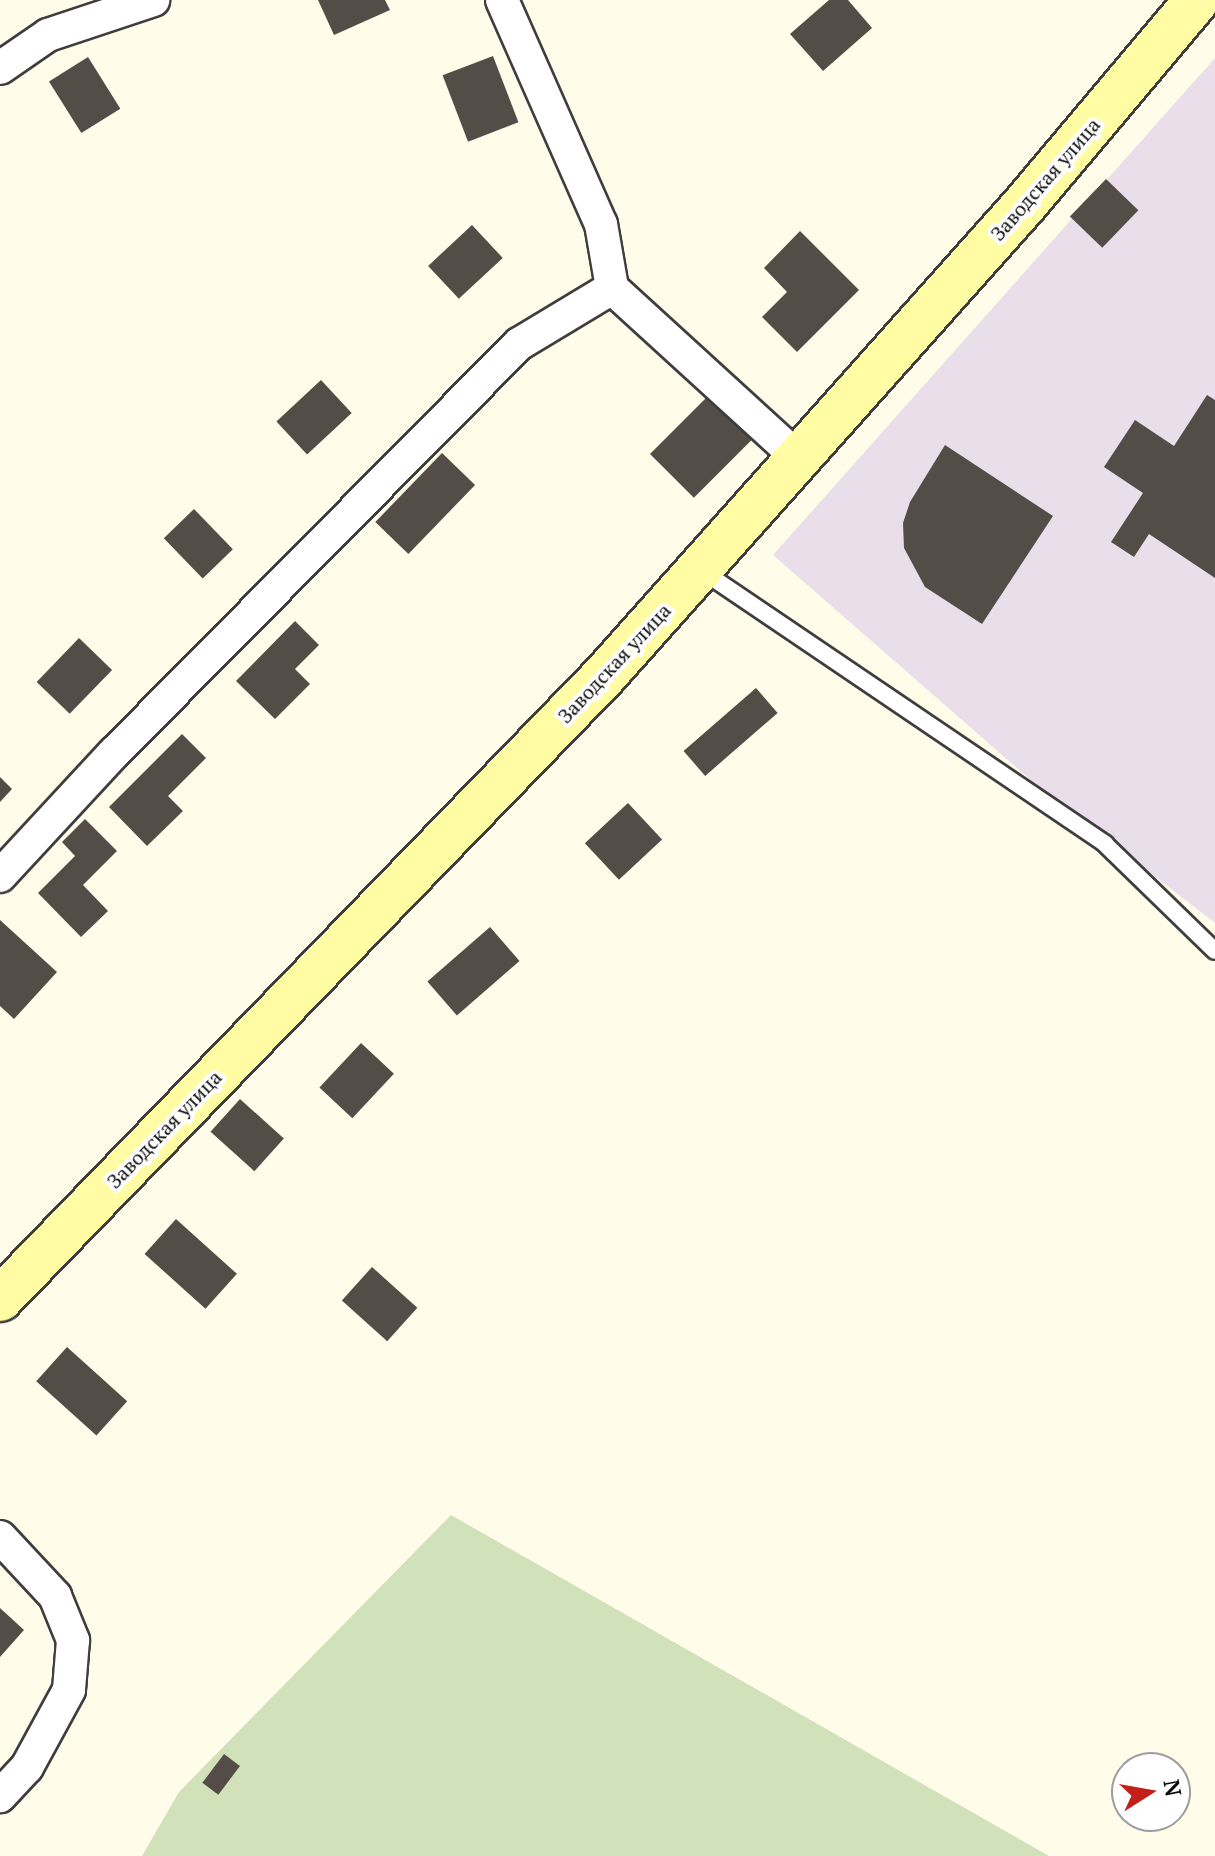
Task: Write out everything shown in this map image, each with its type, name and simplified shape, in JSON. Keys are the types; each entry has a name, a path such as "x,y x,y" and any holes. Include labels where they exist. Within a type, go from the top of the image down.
{"street":[{"path":"0,68 48,35 153,0"},
{"path":"502,0 601,224 612,288 798,458"},
{"name":"Заводская улица","path":"0,1299 604,676 1026,203 1197,0"},
{"path":"0,876 114,753 519,344 612,288"},
{"path":"0,1537 55,1596 73,1640 69,1690 27,1767 0,1796"}],"lane":[{"path":"700,569 1105,844 1215,951"}],"shaded area":[{"path":"1215,58 1215,923 1033,782 773,555"}],"green space":[{"path":"451,1515 1049,1856 142,1856 179,1792"}],"building":[{"path":"318,0 385,0 390,10 334,35"},
{"path":"829,0 848,0 872,28 823,71 790,34"},
{"path":"493,56 518,122 468,142 443,75"},
{"path":"88,57 120,109 81,133 49,81"},
{"path":"1106,179 1138,210 1102,248 1070,216"},
{"path":"472,225 503,258 459,299 428,266"},
{"path":"800,231 859,290 797,352 762,317 787,292 764,268"},
{"path":"321,380 352,413 307,455 276,422"},
{"path":"1207,395 1215,400 1215,578 1149,534 1134,557 1111,542 1143,493 1104,467 1135,420 1174,446"},
{"path":"708,396 752,440 694,498 650,454"},
{"path":"945,445 1053,516 982,624 925,587 904,548 903,523 910,502"},
{"path":"442,453 475,485 408,554 375,522"},
{"path":"194,509 233,549 203,578 164,538"},
{"path":"295,621 319,645 295,669 310,684 275,719 236,681"},
{"path":"79,638 112,670 70,714 37,682"},
{"path":"756,688 778,713 705,776 684,751"},
{"path":"182,734 206,758 168,796 183,811 147,846 109,807"},
{"path":"0,777 12,789 0,802"},
{"path":"628,803 662,840 619,880 585,843"},
{"path":"85,819 117,851 83,885 108,911 81,937 38,893 75,856 62,842"},
{"path":"0,920 57,972 14,1019 0,1006"},
{"path":"490,927 520,961 457,1015 427,981"},
{"path":"361,1043 394,1074 352,1118 319,1088"},
{"path":"240,1099 284,1138 254,1171 211,1132"},
{"path":"176,1219 237,1274 205,1309 145,1254"},
{"path":"372,1267 417,1308 387,1341 342,1300"},
{"path":"67,1347 127,1401 96,1435 36,1381"},
{"path":"0,1608 24,1630 0,1657"},
{"path":"224,1754 240,1766 218,1795 202,1783"}]}
